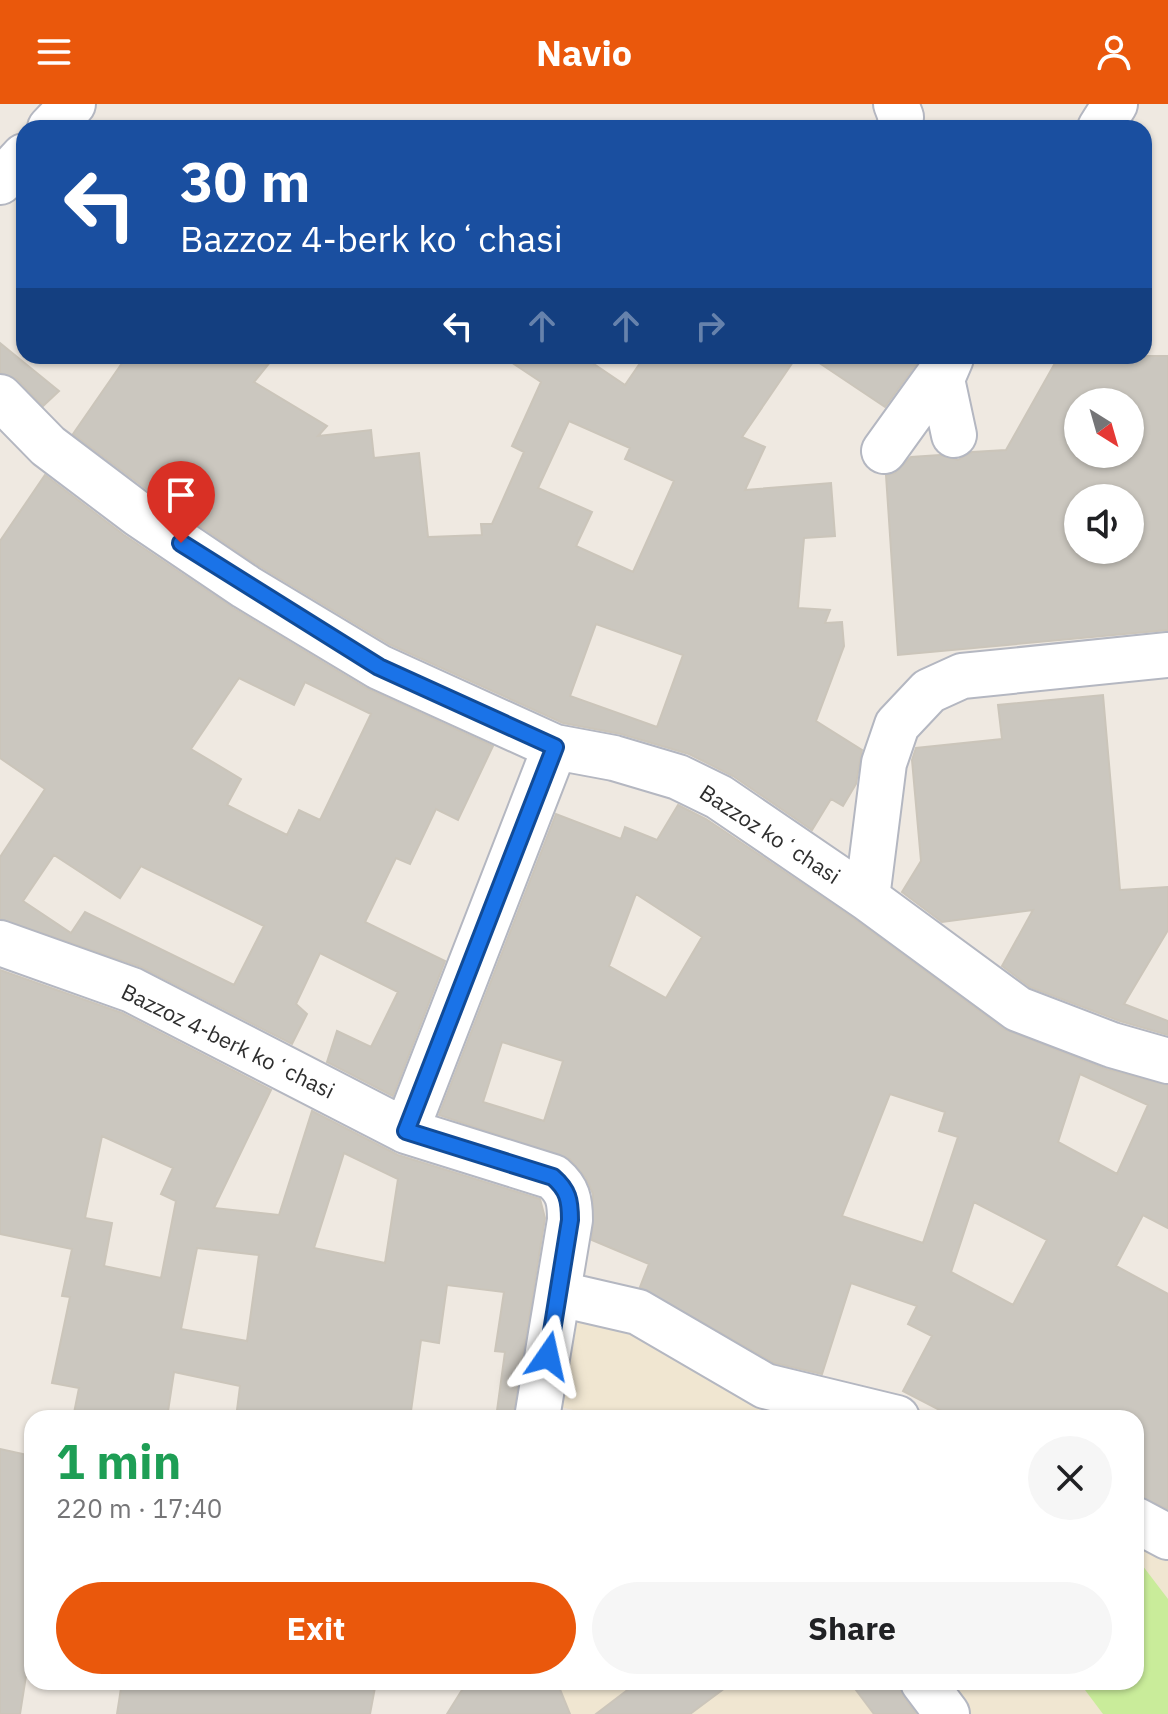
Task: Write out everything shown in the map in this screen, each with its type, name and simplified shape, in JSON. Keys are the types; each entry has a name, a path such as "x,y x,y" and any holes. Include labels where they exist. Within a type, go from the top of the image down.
{"street":[{"path":"58,120 73,104"},
{"path":"0,182 16,165"},
{"path":"884,451 946,364"},
{"path":"948,364 942,379 954,435"},
{"name":"Bazzoz koʻchasi","path":"0,397 48,446 138,514 246,587 379,667 555,747 627,762 678,777 706,790 766,826 1018,1009 1112,1045 1168,1061"},
{"path":"867,898 884,763 897,725 929,691 962,676 1168,655"},
{"path":"406,1131 555,747"},
{"name":"Bazzoz 4-berk koʻchasi","path":"0,943 132,990 406,1131 553,1177 563,1186 570,1200 570,1220 538,1410"},
{"path":"560,1294 638,1312 765,1386 864,1410"},
{"path":"1144,1524 1168,1537"},
{"path":"929,1690 947,1714"}],"shaded area":[{"path":"570,1306 850,1410 574,1410 552,1405"},
{"path":"1144,1538 1168,1551 1168,1714 531,1714 525,1690 1144,1690"}],"green space":[{"path":"1144,1568 1168,1599 1168,1714 1103,1714 1085,1690 1144,1690"}],"building":[{"path":"0,343 16,356 16,364 26,364 59,391 43,406 17,379 0,373"},
{"path":"1152,356 1168,356 1168,630 898,655 886,475 895,473 911,457 940,455 958,460 972,452 1006,450 1054,364 1152,364"},
{"path":"121,364 269,364 254,382 327,426 318,436 371,430 374,458 419,453 428,537 482,535 481,524 492,524 524,452 512,446 541,382 514,364 594,364 625,385 639,364 792,364 742,437 765,447 745,490 831,483 835,536 804,538 798,608 830,610 825,623 842,622 844,646 816,721 862,750 856,784 843,806 831,799 812,830 733,776 689,754 621,734 563,723 391,645 259,566 153,494 73,434","holes":["569,421 630,448 625,459 674,481 633,572 576,546 592,512 538,488","596,624 683,655 657,727 570,696"]},
{"path":"821,364 916,364 885,407"},
{"path":"45,475 124,535 233,608 366,688 493,746 458,820 436,809 410,864 396,858 365,922 445,961 393,1096 327,1062 337,1031 371,1047 398,992 320,953 296,1004 307,1014 292,1044 141,967 0,919 0,857 45,789 0,758 0,541","holes":["239,678 294,705 305,682 371,714 320,820 299,810 287,835 227,805 241,779 191,749","54,855 120,898 141,866 264,926 234,985 85,912 71,933 23,901"]},
{"path":"1103,695 1120,890 1168,887 1168,930 1124,1004 1168,1021 1168,1035 1120,1021 1030,987 1002,966 1033,910 942,922 902,892 921,861 912,760 916,748 1002,739 998,705"},
{"path":"678,805 706,819 853,918 1004,1029 1103,1068 1168,1085 1168,1228 1143,1215 1116,1266 1168,1294 1168,1509 1144,1498 1144,1410 940,1410 903,1391 932,1336 908,1324 917,1306 851,1283 822,1374 774,1363 640,1287 649,1264 592,1240 593,1194 586,1178 570,1159 439,1115 556,814 621,839 625,827 657,840","holes":["636,894 702,937 666,998 609,966","502,1042 563,1061 544,1121 483,1102","1080,1074 1148,1105 1117,1174 1058,1142","890,1094 945,1112 939,1131 958,1137 923,1243 842,1216","974,1202 1047,1240 1013,1305 951,1272"]},
{"path":"0,970 122,1013 271,1090 214,1208 279,1215 312,1111 398,1155 540,1199 545,1218 514,1410 497,1410 505,1352 495,1351 504,1292 447,1285 439,1343 421,1340 411,1410 237,1410 240,1386 174,1372 168,1410 75,1410 79,1388 52,1383 70,1297 62,1296 72,1249 0,1234","holes":["102,1136 173,1168 161,1194 176,1201 161,1278 104,1266 112,1223 85,1218","344,1153 398,1179 385,1263 314,1248","197,1248 259,1255 247,1341 181,1329"]},
{"path":"0,1449 24,1454 24,1689 20,1714 0,1714"},
{"path":"121,1690 374,1690 370,1714 117,1714"},
{"path":"462,1690 560,1690 570,1714 447,1714"},
{"path":"628,1690 722,1690 690,1714 596,1714"},
{"path":"856,1690 901,1690 916,1714 874,1714"}],"route":[{"path":"181,543 246,587 379,667 555,747 406,1131 553,1177 563,1186 570,1200 570,1220 548,1356"}]}
